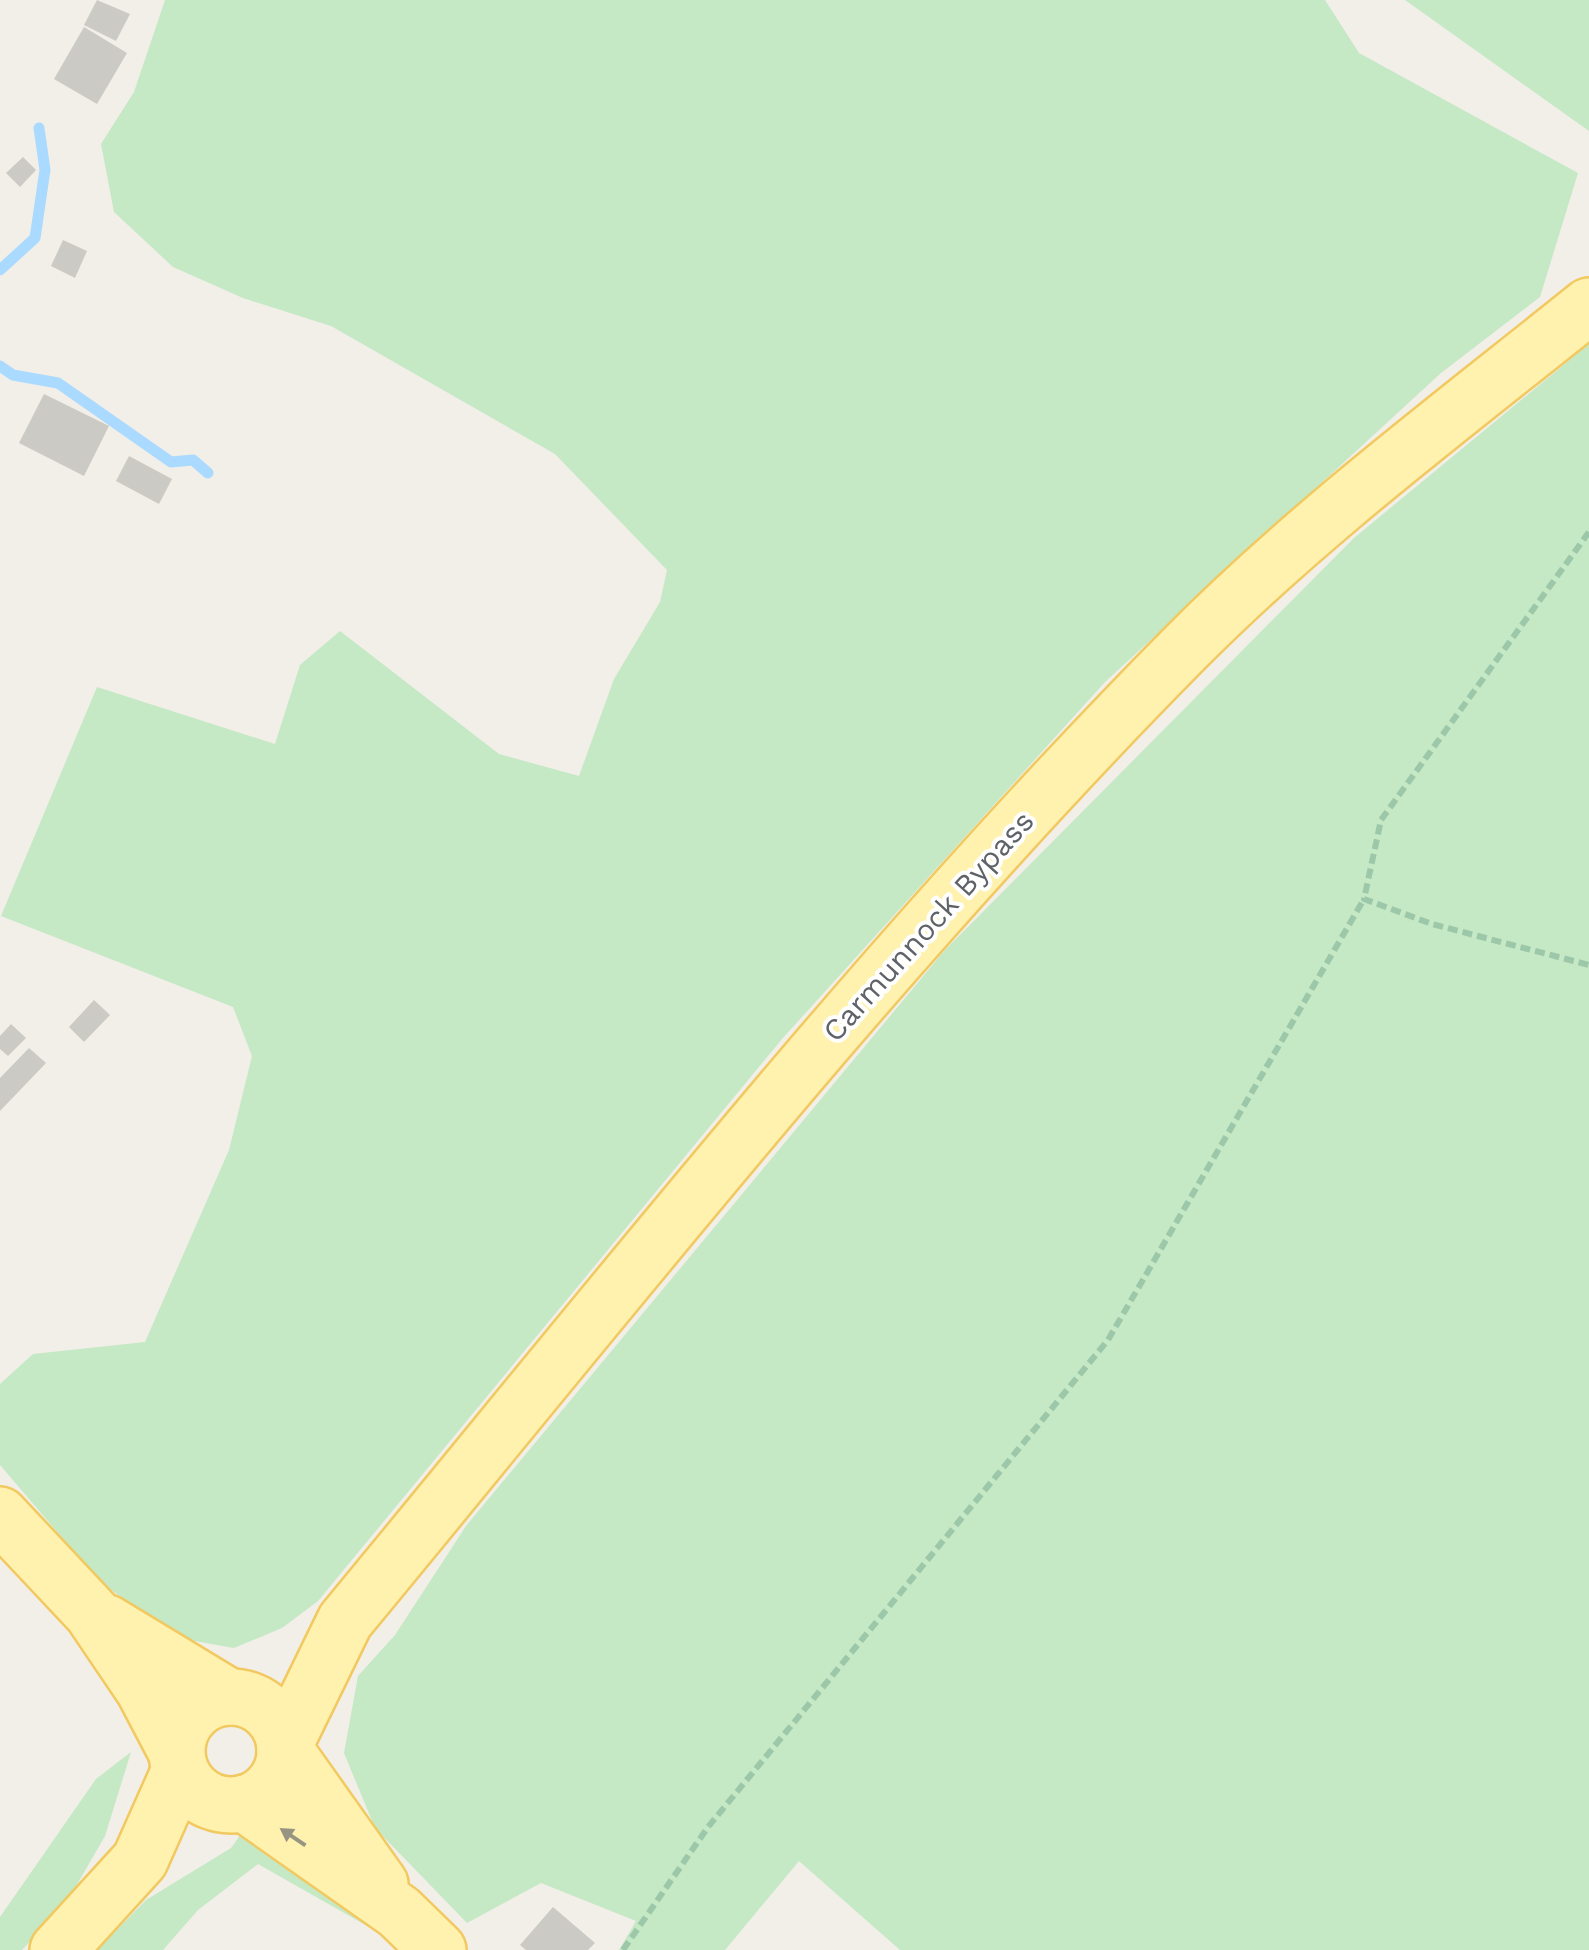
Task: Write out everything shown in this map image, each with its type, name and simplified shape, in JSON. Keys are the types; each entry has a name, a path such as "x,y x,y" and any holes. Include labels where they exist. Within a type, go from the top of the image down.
{"main road":[{"name":"Carmunnock Bypass","path":"285,1747 345,1621 889,964 1188,645 1381,472 1589,306"},
{"path":"0,1515 92,1613 144,1690 178,1761 203,1798 241,1804 399,1912 438,1950"},
{"path":"92,1613 233,1697 270,1713 285,1747 399,1912"},
{"name":"Carmunnock Bypass","path":"233,1697 345,1621"},
{"path":"140,1860 178,1761 188,1717 202,1704 233,1697"},
{"path":"58,1950 140,1860 268,1791 279,1777 285,1747"}],"path":[{"path":"623,1950 708,1827 1108,1340 1364,899 1381,820 1589,532"},
{"path":"1364,899 1432,924 1589,964"}],"green space":[{"path":"165,0 1325,0 1359,53 1578,173 1540,297 1441,373 1105,682 782,1039 318,1601 282,1628 234,1648 178,1638 99,1581 0,1465 0,1384 33,1354 145,1342 229,1150 252,1056 233,1007 1,916 97,687 275,744 300,665 340,631 499,754 579,776 614,679 660,602 667,570 555,454 331,326 243,298 173,267 114,212 101,144 134,92"},
{"path":"1405,0 1589,0 1589,131"},
{"path":"1589,344 1589,1950 900,1950 799,1861 725,1950 619,1950 636,1921 541,1883 467,1923 375,1828 344,1753 358,1676 395,1635 466,1526 945,950 1354,538"},
{"path":"131,1752 105,1836 68,1900 22,1950 0,1950 0,1917 96,1779"},
{"path":"241,1834 406,1948 258,1864 198,1910 163,1950 97,1950 146,1900 231,1848"}],"building":[{"path":"97,0 130,14 116,41 84,25"},
{"path":"84,27 127,53 97,104 54,79"},
{"path":"23,157 36,170 20,187 6,173"},
{"path":"63,240 87,251 75,278 51,266"},
{"path":"44,394 109,426 84,476 19,443"},
{"path":"129,456 172,479 159,504 116,481"},
{"path":"94,1000 110,1015 84,1042 69,1027"},
{"path":"11,1024 26,1038 8,1056 0,1049 0,1036"},
{"path":"29,1048 46,1063 0,1111 0,1078"},
{"path":"553,1907 595,1943 588,1950 526,1950 520,1945"}],"waterway":[{"path":"0,270 35,238 45,170 39,128"},
{"path":"0,366 13,375 58,383 171,462 193,460 208,473"}]}
